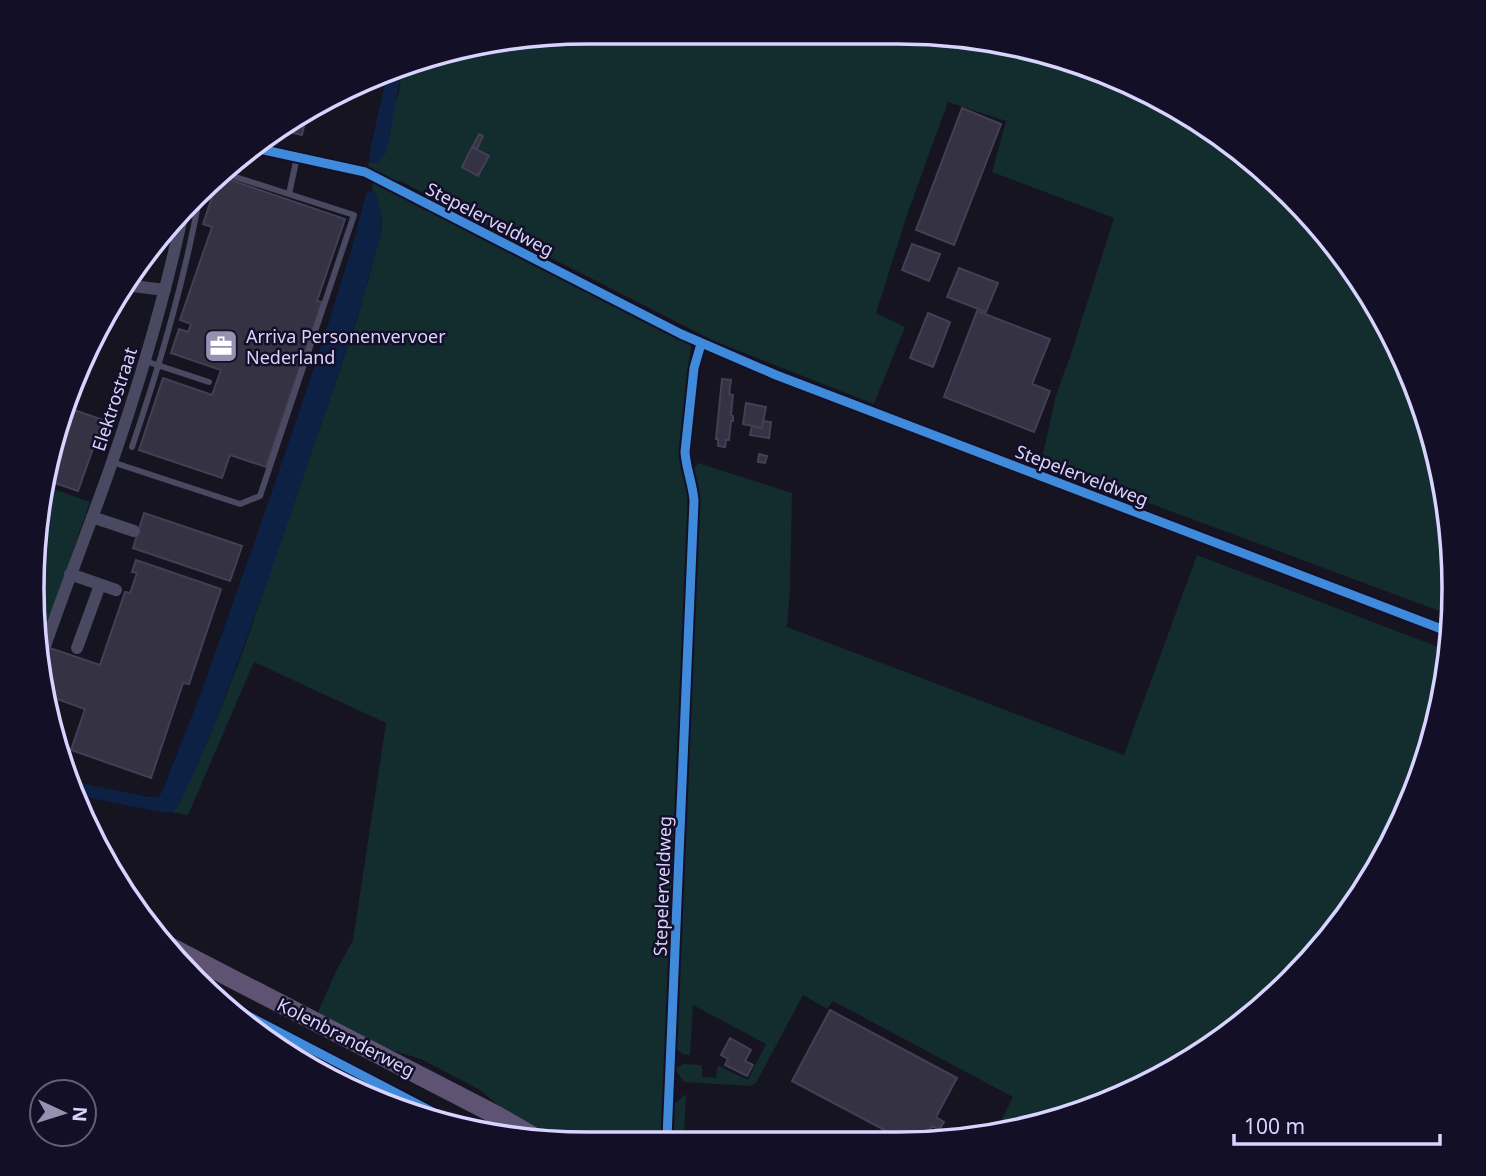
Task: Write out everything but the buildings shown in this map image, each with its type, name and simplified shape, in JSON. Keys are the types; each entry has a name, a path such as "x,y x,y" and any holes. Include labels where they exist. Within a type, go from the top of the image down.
{"main road":[{"name":"Kolenbranderweg","path":"187,955 519,1128"}],"street":[{"name":"Stepelerveldweg","path":"376,177 701,344 1441,629"},
{"name":"Elektrostraat","path":"47,642 112,462 145,361 179,229"},
{"path":"135,286 165,290"},
{"name":"Stepelerveldweg","path":"667,1132 694,501 685,452 694,368 701,344"},
{"path":"92,517 134,531"},
{"path":"70,574 116,590"},
{"path":"77,649 100,585"}],"lane":[{"path":"289,194 296,157"},
{"path":"112,462 240,505 260,496 354,215 233,176"},
{"path":"132,447 178,300 197,210"},
{"path":"176,241 190,244"},
{"path":"165,290 178,300"},
{"path":"145,361 209,382"},
{"path":"128,414 142,418"}],"green space":[{"path":"588,44 898,44 969,48 1039,62 1106,85 1139,100 1200,135 1229,156 1283,203 1330,257 1369,316 1401,380 1424,447 1438,517 1441,612 1041,463 1056,395 1114,218 992,172 1006,121 948,102 908,212 876,313 905,327 874,404 716,342 400,181 366,169 370,160 371,163 399,93 401,77 447,62 517,48"},
{"path":"373,180 691,344 680,440 689,507 663,1132 542,1130 504,1110 480,1090 421,1059 381,1047 318,1012 353,940 386,723 254,662 188,815 170,812 195,770 243,651 357,320 382,229 375,192 372,191"},
{"path":"698,463 792,493 787,627 1124,755 1197,555 1439,647 1432,694 1413,763 1386,829 1351,890 1330,919 1283,973 1229,1020 1200,1041 1139,1076 1106,1091 1039,1114 1000,1123 1013,1097 833,1001 827,1009 803,995 756,1083 750,1086 684,1082 675,1069 683,1064 700,1065 702,1077 716,1078 719,1066 748,1080 766,1044 693,1005 690,1055 676,1049 694,468"},
{"path":"53,489 90,502 46,630 45,552"},
{"path":"686,1094 684,1132 672,1132 673,1105"}],"water":[{"path":"400,78 385,154 374,164 369,155 385,83"},
{"path":"367,191 375,192 382,229 357,319 266,585 216,721 180,804 172,812 166,813 85,797 80,783 148,797 158,797 162,792 201,693 265,512 351,251"}],"cycle path":[{"path":"265,150 365,172 681,334 776,375 1441,629"},
{"path":"667,1132 694,501 685,452 694,368 701,344"},
{"path":"260,1022 419,1105"}],"place":[{"name":"Arriva Personenvervoer Nederland","path":"221,346"}]}
